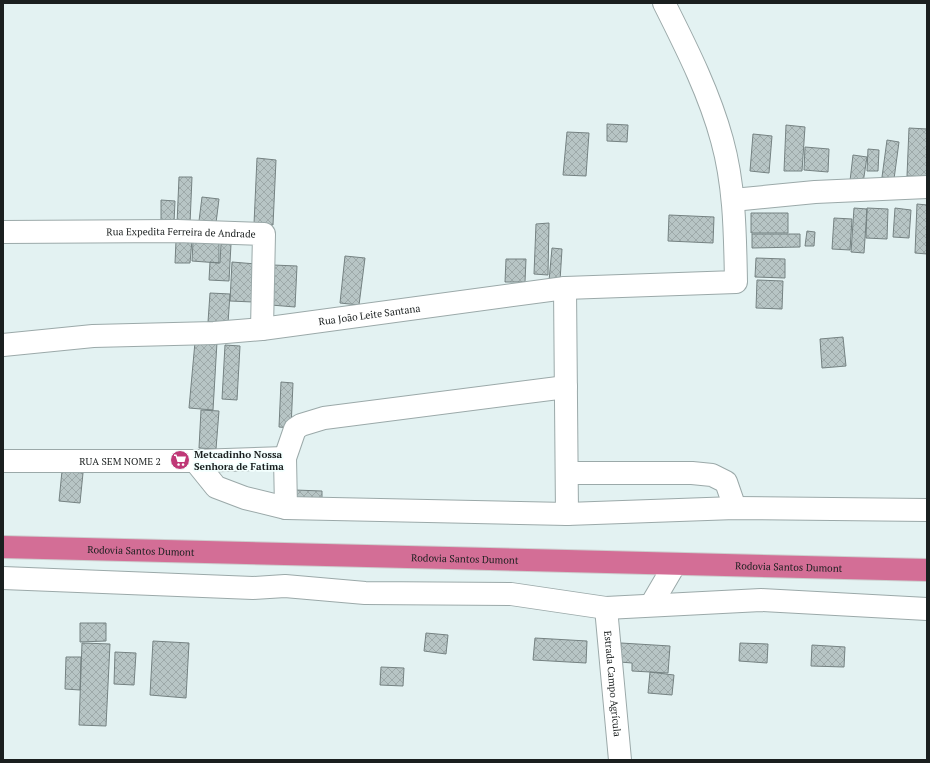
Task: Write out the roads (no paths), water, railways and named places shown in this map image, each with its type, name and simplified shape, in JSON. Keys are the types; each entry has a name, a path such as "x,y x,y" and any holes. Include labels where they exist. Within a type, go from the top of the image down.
{"highway":[{"name":"Rodovia Santos Dumont","path":"3,547 927,570"}],"street":[{"path":"664,3 687,47 720,133 733,200 815,192 927,187"},
{"name":"Rua João Leite Santana","path":"3,345 93,336 214,333 565,288 736,282 736,230 733,200"},
{"name":"Rua Expedita Ferreira de Andrade","path":"3,232 177,231 264,234 262,328"},
{"path":"565,288 567,514"},
{"path":"286,508 285,458 295,429 301,425 324,418 566,387"},
{"name":"RUA SEM NOME 2","path":"3,460 195,461 285,458"},
{"path":"195,461 216,487 245,498 286,508 567,514 735,508 927,510"},
{"path":"567,473 692,473 712,476 726,482 735,508"},
{"path":"651,605 675,564"},
{"path":"3,578 253,588 285,586 311,587 365,592 511,594 606,608 761,600 927,609"},
{"name":"Estrada Campo Agrícula","path":"606,608 620,760"}],"place":[{"name":"Metcadinho Nossa Senhora de Fatima","path":"180,460"}]}
